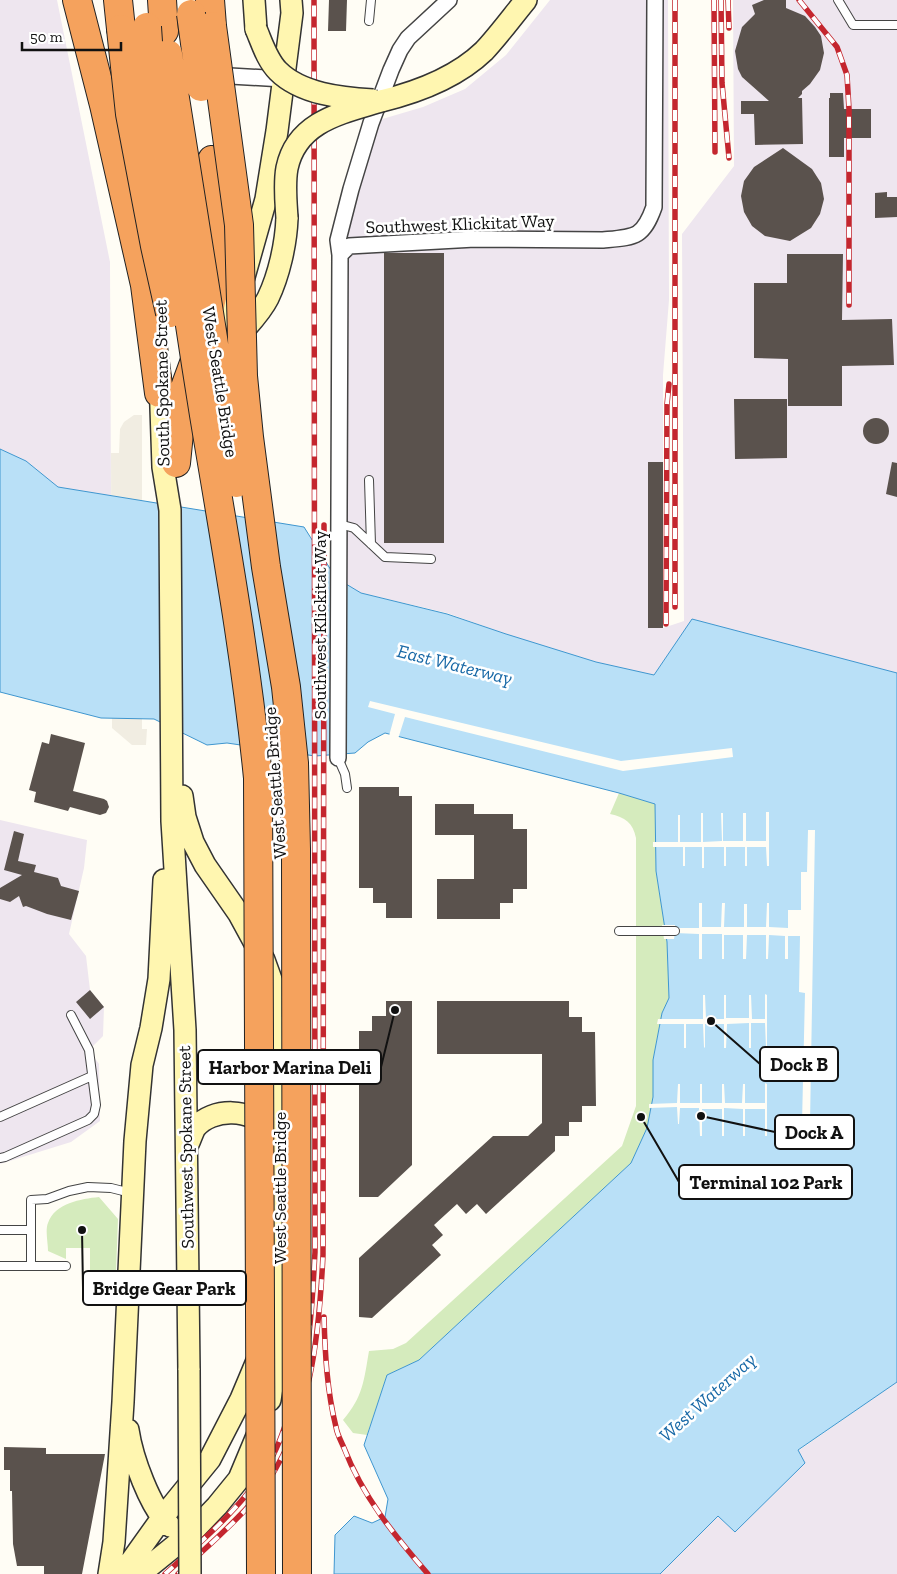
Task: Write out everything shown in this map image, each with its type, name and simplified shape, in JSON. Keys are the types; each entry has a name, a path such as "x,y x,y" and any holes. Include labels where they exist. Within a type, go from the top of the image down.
{"highway":[{"path":"77,0 95,58 145,285 159,393"},
{"path":"94,0 95,58"},
{"path":"118,0 130,114 155,246 227,551"},
{"name":"West Seattle Bridge","path":"147,0 149,57 180,266 251,706 259,798 261,1574"},
{"name":"West Seattle Bridge","path":"162,0 172,82 187,164 262,641 276,756 280,848 281,1574"},
{"path":"176,463 183,393 201,344 214,294 219,247 218,211 195,3"},
{"path":"195,3 226,136 239,226 243,376 249,437 266,566 286,687 294,763 296,889 296,1574"}],"main road":[{"name":"South Spokane Street","path":"127,0 141,117 158,216 161,309 159,393 163,467 170,510"},
{"path":"254,0 256,29 266,53 277,70 295,84 336,96 381,101"},
{"name":"South Spokane Street","path":"170,510 176,463 187,416 209,369 244,278 266,199 292,13 291,0"},
{"path":"209,369 258,314 268,298 282,256 286,233 287,168 291,156 302,137 314,126 326,119 432,85 458,70 483,51 526,0"},
{"name":"Southwest Spokane Street","path":"170,510 173,831 185,1030 190,1574"},
{"path":"140,1574 192,1531 217,1506 239,1479 256,1439 269,1401 275,1368 276,1016 272,982 264,960 240,914 205,865 193,842 185,817 179,764 171,751"},
{"path":"109,1574 114,1542 142,1065 151,1028 159,979 164,875 162,788 165,767 171,751"},
{"path":"122,1574 162,1518 210,1459 242,1399 259,1355 268,1317 269,1180 276,1142 264,1124 247,1115 226,1112 207,1119 195,1128 187,1146"},
{"path":"242,1399 246,1415 256,1439"},
{"path":"123,1402 130,1443 141,1478 162,1518 170,1526 192,1531"},
{"path":"210,1459 230,1448 256,1439"}],"street":[{"path":"340,255 338,240 351,189 371,123 390,70 408,38 448,0"},
{"name":"Southwest Klickitat Way","path":"338,758 340,255 350,246 475,239 604,240 639,234 648,225 654,207 655,0"},
{"path":"136,74 283,79"}],"lane":[{"path":"369,21 371,0"},
{"path":"838,0 853,25 897,25"},
{"path":"369,480 370,544"},
{"path":"339,524 354,528 385,558 431,559"},
{"path":"338,758 345,774 347,788"},
{"path":"619,931 676,931"},
{"path":"0,1158 88,1120 94,1114 96,1105 89,1050 71,1015"},
{"path":"0,1117 92,1076"},
{"path":"31,1266 31,1200 47,1198 88,1187 111,1188 133,1193"},
{"path":"0,1230 31,1230"},
{"path":"0,1266 66,1266"}],"shaded area":[{"path":"0,0 57,0 110,262 111,496 58,487 26,461 0,449"},
{"path":"550,0 668,0 669,300 663,375 663,628 684,621 682,234 734,166 733,0 897,0 897,673 692,619 654,675 596,662 506,634 447,613 361,593 336,578 332,572 330,528 331,274 379,120 423,107 465,89 506,55"},
{"path":"134,415 142,415 142,729 147,729 146,745 132,745 112,728 111,453 119,453 120,429 124,422"},
{"path":"0,820 87,840 84,868 69,934 86,956 90,990 104,1007 103,1036 89,1050 99,1064 100,1121 71,1142 0,1164"},
{"path":"897,1382 897,1574 660,1574 718,1516 735,1532 798,1451"}],"green space":[{"path":"619,793 655,804 656,871 667,942 669,998 662,1013 653,1060 653,1097 647,1128 631,1163 419,1360 387,1375 367,1435 353,1433 343,1420 359,1396 369,1351 393,1349 406,1343 622,1146 636,1106 636,838 633,828 628,821 610,814"},
{"path":"99,1197 118,1219 116,1271 90,1273 90,1248 66,1248 66,1259 48,1251 47,1229 51,1216 62,1207 69,1203"}],"water":[{"path":"0,449 26,461 58,487 304,527 336,578 361,593 447,614 596,662 654,675 692,619 897,673 897,1382 798,1450 805,1463 735,1532 718,1516 660,1574 334,1574 335,1535 354,1516 372,1523 385,1517 388,1499 364,1445 387,1375 419,1360 631,1163 647,1128 653,1097 653,1060 662,1013 669,998 667,942 656,871 655,804 385,733 368,742 355,753 315,756 227,743 207,745 154,719 101,718 0,692"}],"pier":[{"path":"370,701 621,761 732,748 733,757 623,771 405,717 398,739 389,736 395,714 368,707"},
{"path":"766,812 769,812 769,866 767,866 766,847 747,847 747,866 745,866 745,847 726,847 726,866 724,866 724,847 704,847 704,868 702,868 702,847 685,847 685,866 683,866 683,847 653,847 653,842 678,842 678,815 680,815 680,842 701,842 701,813 703,813 703,842 722,841 721,813 723,813 723,841 743,841 743,813 746,813 746,841 766,841"},
{"path":"808,830 815,830 810,1124 802,1123 805,993 799,992 800,936 788,936 788,959 785,959 785,936 769,935 768,959 766,959 766,935 747,935 746,959 743,959 743,935 724,935 724,959 722,959 722,934 702,934 702,959 699,959 699,934 675,933 674,939 664,939 662,925 675,925 675,928 699,928 699,903 702,903 702,927 721,927 722,903 725,903 724,927 744,927 744,904 747,904 747,927 766,927 767,903 769,903 769,927 788,928 788,910 801,910 801,872 807,872"},
{"path":"765,994 767,995 767,1048 765,1023 751,1023 751,1048 749,1048 749,1023 727,1024 726,1048 724,1048 724,1024 705,1024 705,1048 703,1024 686,1024 686,1048 684,1048 684,1024 657,1024 658,1019 703,1019 703,995 705,995 706,1019 724,1019 724,995 726,995 726,1018 749,1018 749,995 751,995 752,1019 765,1019"},
{"path":"765,1083 767,1084 767,1136 765,1136 765,1109 745,1109 745,1136 743,1136 743,1109 724,1108 724,1136 722,1136 722,1109 702,1109 702,1136 700,1136 699,1108 680,1108 678,1124 677,1107 649,1108 649,1104 677,1103 678,1084 680,1084 680,1103 700,1103 700,1084 702,1084 702,1103 722,1103 722,1084 724,1084 725,1103 742,1103 743,1084 745,1084 745,1103 765,1103"}],"building":[{"path":"329,0 347,0 346,31 328,31"},
{"path":"764,0 786,0 786,8 805,16 821,36 824,53 820,70 798,98 802,98 803,144 755,145 754,114 741,114 741,101 769,101 742,77 738,69 735,51 742,27 755,14 752,5"},
{"path":"830,93 843,93 844,109 871,109 871,138 844,138 844,157 829,157"},
{"path":"783,148 812,169 821,183 824,199 820,214 811,228 790,241 765,236 752,226 744,212 741,196 744,181 754,167"},
{"path":"887,192 887,197 897,197 897,217 875,218 875,193"},
{"path":"384,253 444,253 444,543 384,543"},
{"path":"787,254 843,254 842,320 892,319 894,365 842,366 842,406 788,406 788,359 754,358 754,283 787,283"},
{"path":"734,399 787,399 787,458 735,459"},
{"path":"876,418 885,422 889,431 885,440 876,444 867,440 863,431 867,422"},
{"path":"648,462 663,462 663,628 648,628"},
{"path":"892,462 897,463 897,497 886,494"},
{"path":"51,734 85,743 73,791 107,801 109,807 106,813 100,815 70,807 68,811 34,802 36,792 29,790 42,742 49,744"},
{"path":"359,787 399,787 399,796 412,796 412,918 386,918 386,903 373,903 373,888 359,888"},
{"path":"435,804 474,804 474,814 513,814 513,829 527,829 527,889 513,889 513,903 500,903 500,919 437,919 437,879 474,879 474,835 435,835"},
{"path":"14,831 24,834 18,861 36,865 34,872 58,878 61,886 79,891 71,920 26,906 23,907 19,896 10,902 0,899 0,888 22,875 4,870"},
{"path":"90,990 104,1007 90,1019 76,1002"},
{"path":"386,1001 412,1001 412,1165 378,1197 359,1197 359,1031 372,1031 372,1016 386,1016"},
{"path":"437,1001 569,1001 569,1017 582,1017 582,1032 595,1032 596,1106 582,1106 582,1122 569,1122 569,1136 555,1136 555,1151 486,1214 477,1204 466,1214 457,1204 434,1225 443,1235 432,1245 441,1255 372,1318 359,1317 359,1258 493,1136 528,1136 542,1123 542,1054 437,1054"},
{"path":"4,1447 46,1448 46,1454 105,1454 82,1574 44,1574 44,1566 17,1566 13,1544 10,1470 4,1470"}],"railway":[{"path":"165,1574 237,1506 250,1491 271,1459 285,1426 303,1367 311,1316 315,1252 314,0"},
{"path":"675,0 675,607"},
{"path":"714,0 715,152"},
{"path":"721,0 722,83 729,158"},
{"path":"728,0 729,28"},
{"path":"799,0 837,47 847,75 849,109 849,305"},
{"path":"666,624 667,404 669,384"},
{"path":"178,1574 241,1515 259,1494 277,1467 301,1410 315,1349 323,1255 324,525"},
{"path":"324,1317 329,1386 338,1435 360,1483 380,1515 428,1574"}],"place":[{"name":"Harbor Marina Deli","path":"395,1010"},
{"name":"Dock B","path":"711,1021"},
{"name":"Dock A","path":"701,1116"},
{"name":"Terminal 102 Park","path":"641,1117"},
{"name":"Bridge Gear Park","path":"82,1230"}],"water label":[{"name":"East Waterway","path":"455,664"},
{"name":"West Waterway","path":"707,1397"}]}
